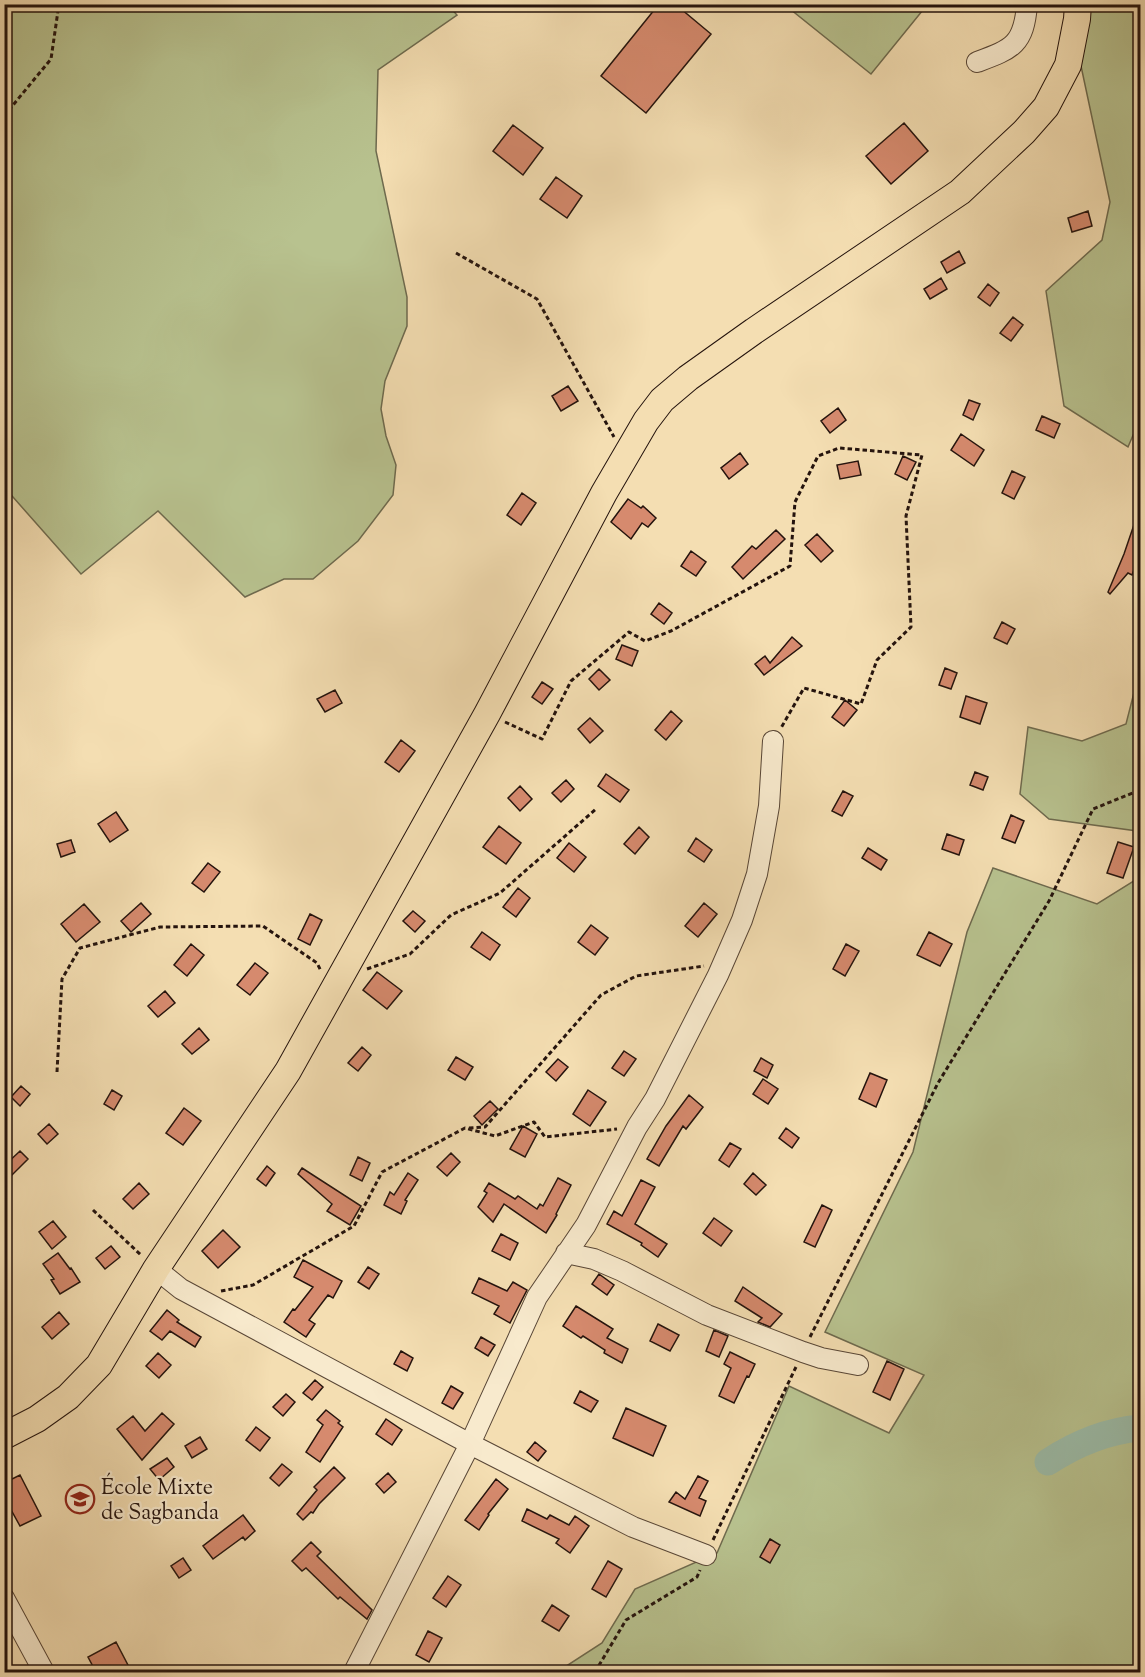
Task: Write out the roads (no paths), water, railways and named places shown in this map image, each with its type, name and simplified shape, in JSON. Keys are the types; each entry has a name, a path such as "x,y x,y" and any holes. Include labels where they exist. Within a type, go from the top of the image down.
{"main road":[{"path":"4,1436 37,1419 68,1397 99,1365 156,1269 288,1071 338,985 487,714 549,594 646,421 662,400 688,378 960,192 1024,132 1046,107 1068,65 1078,4"}],"street":[{"path":"977,62 1007,51 1025,27 1027,4"},
{"path":"354,1672 470,1444 537,1297 586,1225 637,1127 655,1099 718,975 742,920 757,874 769,806 773,741"},
{"path":"566,1253 594,1259 707,1315 803,1352 858,1365"},
{"path":"156,1269 181,1289 470,1444 633,1527 706,1555"},
{"path":"4,1598 44,1672"}],"waterway":[{"path":"1048,1462 1092,1439 1140,1428"}],"place":[{"name":"École Mixte de Sagbanda","path":"80,1499"}]}
